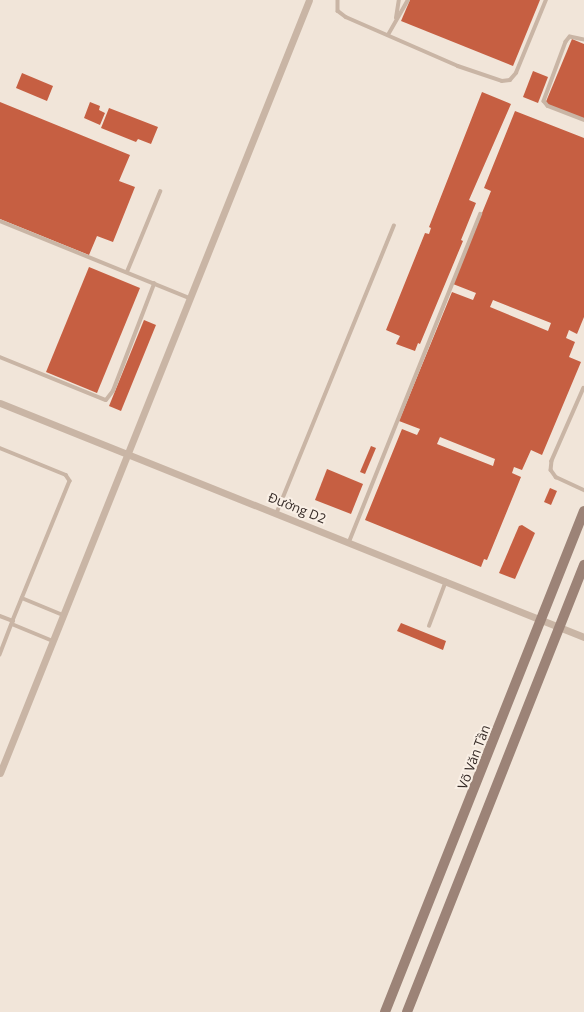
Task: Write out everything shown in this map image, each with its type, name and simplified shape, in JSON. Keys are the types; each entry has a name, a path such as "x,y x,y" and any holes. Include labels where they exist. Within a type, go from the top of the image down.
{"street":[{"path":"0,773 309,0"},
{"name":"Đường D2","path":"0,403 277,512 541,618 584,637"},
{"name":"Võ Văn Tần","path":"385,1012 485,764 584,511"},
{"path":"407,1012 584,565"}],"lane":[{"path":"338,0 338,11 346,17 458,66 502,81 510,80 525,54 546,0"},
{"path":"388,35 396,18 399,0"},
{"path":"396,18 405,9 408,0"},
{"path":"584,40 570,37 566,42 544,101 548,106 584,120"},
{"path":"127,272 160,192"},
{"path":"349,542 480,214"},
{"path":"0,221 190,298"},
{"path":"277,512 394,226"},
{"path":"0,357 106,400 113,391 154,284"},
{"path":"584,388 552,461 551,470 556,477 584,490"},
{"path":"0,448 66,475 70,481 0,655"},
{"path":"429,626 446,580"},
{"path":"22,598 63,616"},
{"path":"0,616 53,641"}],"building":[{"path":"410,0 540,0 513,66 401,21"},
{"path":"572,39 584,44 584,119 545,104"},
{"path":"533,71 548,77 538,103 523,97"},
{"path":"22,73 53,86 47,101 16,88"},
{"path":"482,92 511,104 469,200 476,203 461,240 463,241 420,344 418,343 415,351 396,344 400,336 386,330 425,233 429,234 431,228 429,227"},
{"path":"0,102 130,155 119,181 135,187 113,242 97,236 89,255 0,219"},
{"path":"90,102 100,106 99,110 105,113 100,125 84,118"},
{"path":"109,108 158,127 151,144 138,139 136,142 101,128"},
{"path":"515,111 584,138 584,317 577,334 569,330 566,338 575,342 569,357 581,362 542,455 531,450 522,470 514,467 512,473 521,477 487,560 484,559 481,567 365,520 402,429 417,435 420,429 399,421 452,292 473,300 476,293 453,284 491,191 484,188","holes":["493,300 551,323 548,331 490,307","440,437 495,459 493,466 437,444"]},
{"path":"89,267 140,288 97,393 46,372"},
{"path":"144,320 156,325 121,411 109,406"},
{"path":"371,446 376,448 365,474 360,472"},
{"path":"327,469 363,484 351,514 315,500"},
{"path":"550,488 557,491 551,505 544,502"},
{"path":"522,525 535,533 515,579 499,573 519,526"},
{"path":"401,623 446,641 443,650 397,631"}]}
